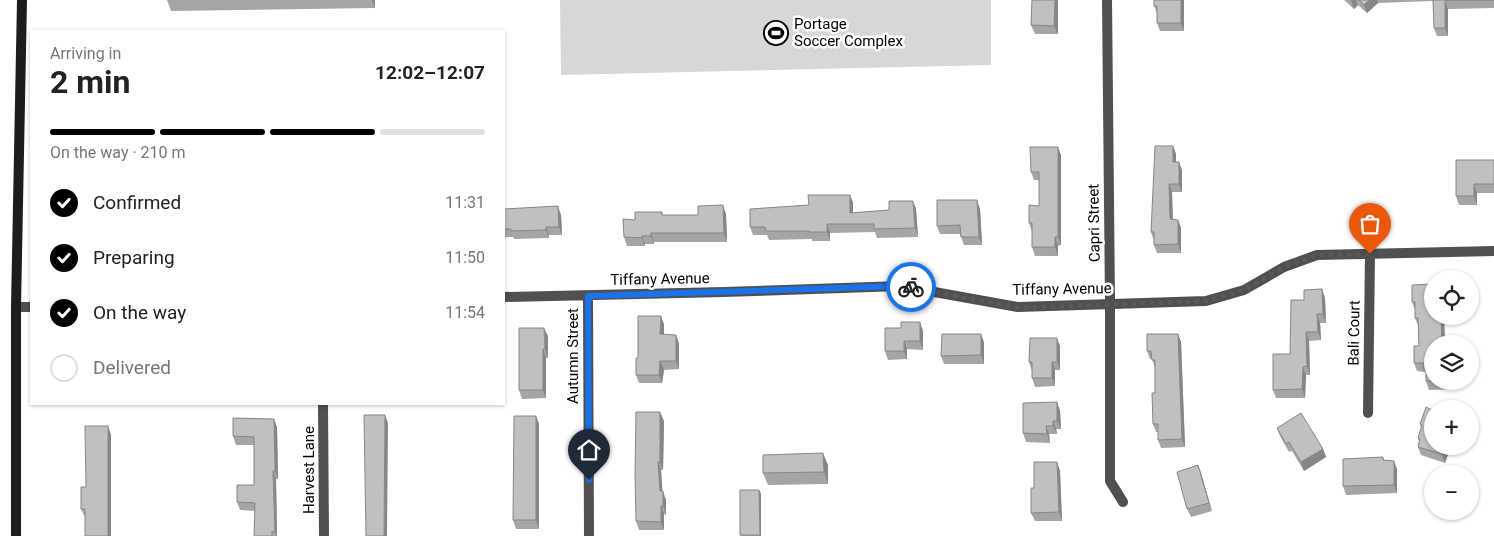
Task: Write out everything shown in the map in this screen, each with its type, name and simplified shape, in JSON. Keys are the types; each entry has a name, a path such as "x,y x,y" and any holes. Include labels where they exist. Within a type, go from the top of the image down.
{"main road":[{"path":"16,536 16,308 22,0"}],"street":[{"name":"Capri Street","path":"1107,0 1110,481 1122,502"},
{"name":"Tiffany Avenue","path":"505,296 588,296 901,286 1018,308 1206,301 1244,290 1284,267 1317,255 1494,251"},
{"name":"Bali Court","path":"1368,413 1370,254"},
{"name":"Autumn Street","path":"588,296 589,536"},
{"path":"16,308 30,307"},
{"name":"Harvest Lane","path":"324,405 324,536"}],"shaded area":[{"name":"Portage Soccer Complex","path":"560,0 991,0 991,65 561,75"}],"building":[{"path":"1032,0 1055,0 1054,26 1031,25"},
{"path":"1154,0 1181,0 1181,23 1157,23 1157,6 1154,6"},
{"path":"1359,0 1369,0 1364,5"},
{"path":"1433,0 1445,0 1445,28 1434,28"},
{"path":"1155,146 1173,146 1173,162 1179,162 1179,184 1169,184 1170,219 1178,220 1178,244 1154,245 1154,232 1151,232"},
{"path":"1030,147 1058,147 1058,237 1055,237 1055,247 1032,247 1032,223 1029,223 1029,205 1039,206 1039,172 1031,172"},
{"path":"1456,160 1494,160 1494,184 1474,184 1474,196 1456,196"},
{"path":"808,195 850,195 850,213 889,210 889,201 913,201 915,228 874,229 874,224 827,224 827,232 809,232 766,231 765,227 750,227 750,209 809,205"},
{"path":"937,200 977,200 979,237 961,237 960,225 937,226"},
{"path":"723,205 724,233 651,233 651,236 642,236 642,238 624,237 623,219 635,220 635,212 662,212 662,215 698,215 698,206"},
{"path":"558,206 559,227 546,227 546,230 511,231 511,229 505,229 505,209"},
{"path":"1424,284 1424,325 1441,325 1442,335 1424,335 1424,363 1414,363 1414,346 1419,346 1418,318 1415,318 1415,302 1412,302 1412,285"},
{"path":"1322,289 1323,314 1317,314 1318,332 1306,332 1307,366 1303,367 1302,389 1273,390 1273,354 1290,354 1291,300 1304,300 1304,290"},
{"path":"638,316 661,316 660,334 676,335 676,361 660,361 659,375 636,375"},
{"path":"901,322 920,322 920,341 904,341 904,351 885,351 885,328 901,328"},
{"path":"519,328 544,328 543,390 519,390"},
{"path":"942,334 981,334 981,355 941,356"},
{"path":"1147,334 1178,334 1182,439 1158,440 1158,424 1153,424 1152,393 1155,393 1155,360 1152,360 1151,351 1147,351"},
{"path":"1030,338 1057,338 1057,362 1052,362 1052,378 1032,378 1032,362 1029,362"},
{"path":"1057,402 1057,421 1053,421 1053,426 1046,426 1047,434 1023,433 1023,403"},
{"path":"636,412 660,412 660,462 658,462 660,491 663,491 661,522 636,521"},
{"path":"1301,413 1323,449 1301,462 1289,442 1286,444 1277,428"},
{"path":"1424,413 1424,449 1418,447 1420,439 1418,438 1422,425 1420,424"},
{"path":"364,415 385,415 384,536 366,536"},
{"path":"514,416 536,416 536,520 513,520"},
{"path":"233,418 274,419 275,532 272,531 272,536 254,536 255,503 237,502 237,485 254,485 254,437 233,436"},
{"path":"85,426 108,426 108,536 85,536 85,509 81,509 81,487 86,487"},
{"path":"823,453 824,472 763,473 763,455"},
{"path":"1383,457 1383,460 1394,461 1394,485 1343,486 1343,459"},
{"path":"1034,462 1057,462 1059,512 1031,513 1031,488 1034,488"},
{"path":"1198,465 1209,503 1187,509 1177,472"},
{"path":"740,490 759,490 760,535 740,535"}],"way so far":[{"path":"911,287 1018,308 1206,301 1244,290 1284,267 1317,255 1370,254"}],"place":[{"name":"Portage Soccer Complex","path":"776,33"}],"route":[{"path":"589,480 588,296 911,287"}]}
